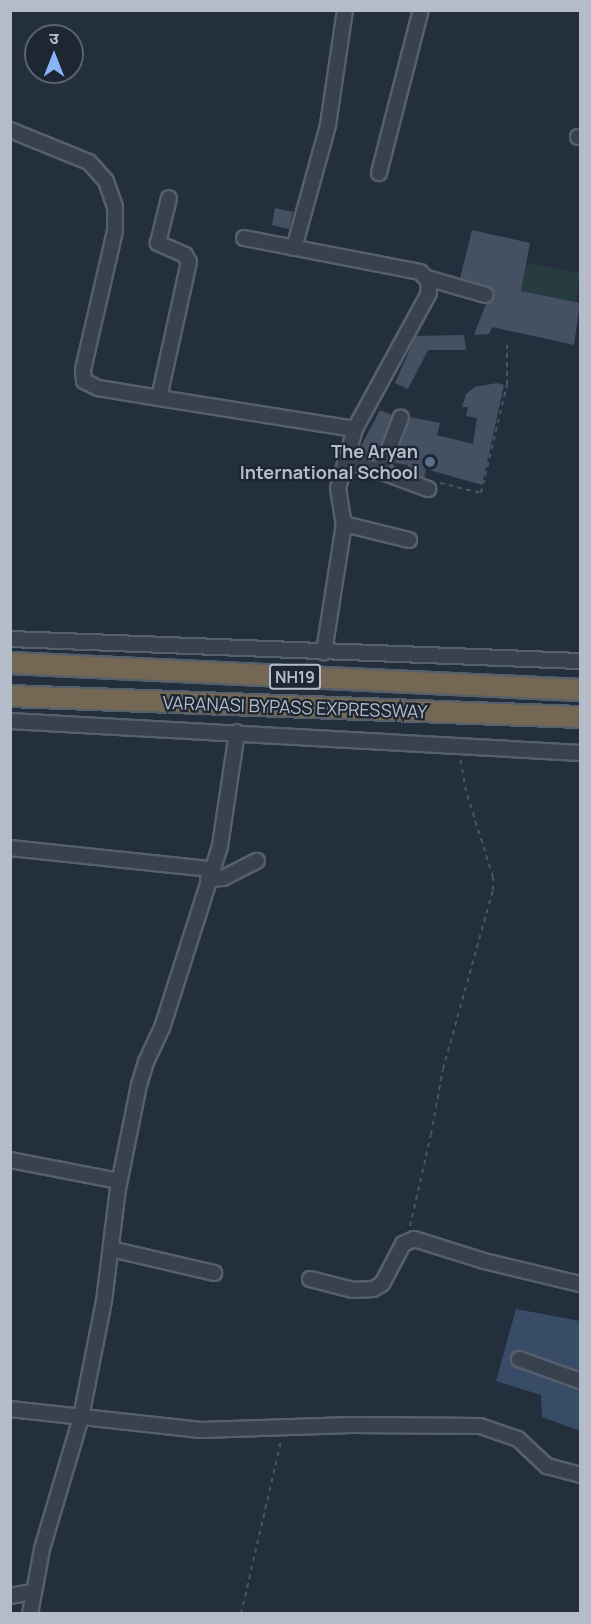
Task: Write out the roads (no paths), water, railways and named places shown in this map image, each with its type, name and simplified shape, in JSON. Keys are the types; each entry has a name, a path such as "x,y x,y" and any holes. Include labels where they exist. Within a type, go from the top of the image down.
{"highway":[{"name":"VARANASI BYPASS EXPRESSWAY","path":"10,663 580,690"},
{"name":"VARANASI BYPASS EXPRESSWAY","path":"10,696 580,717"}],"street":[{"path":"294,248 328,125 345,10"},
{"path":"379,173 421,10"},
{"path":"10,130 89,162 106,181 116,207 116,231 82,377 87,384 98,388 355,429"},
{"path":"159,398 189,262 185,255 158,243 169,198"},
{"path":"244,238 420,272 427,278 486,294"},
{"path":"324,652 344,524 338,488 345,462 355,429 429,293 427,278"},
{"path":"374,470 382,467 401,417"},
{"path":"345,462 428,489"},
{"path":"344,524 409,540"},
{"path":"10,639 580,661"},
{"path":"10,721 580,753"},
{"path":"30,1614 42,1549 81,1417 104,1301 119,1181 146,1062 162,1028 220,846 237,732"},
{"path":"10,848 210,874 223,878 257,861"},
{"path":"10,1160 119,1181"},
{"path":"310,1279 353,1290 373,1289 382,1284 407,1240 420,1240 484,1261 580,1284"},
{"path":"111,1249 214,1273"},
{"path":"519,1359 580,1382"},
{"path":"10,1409 201,1430 352,1425 480,1426 518,1439 543,1464 580,1474"},
{"path":"10,1596 33,1592"}],"water":[{"path":"516,1309 580,1321 580,1431 542,1417 541,1395 496,1381"}],"place":[{"name":"The Aryan International School","path":"430,462"}]}
